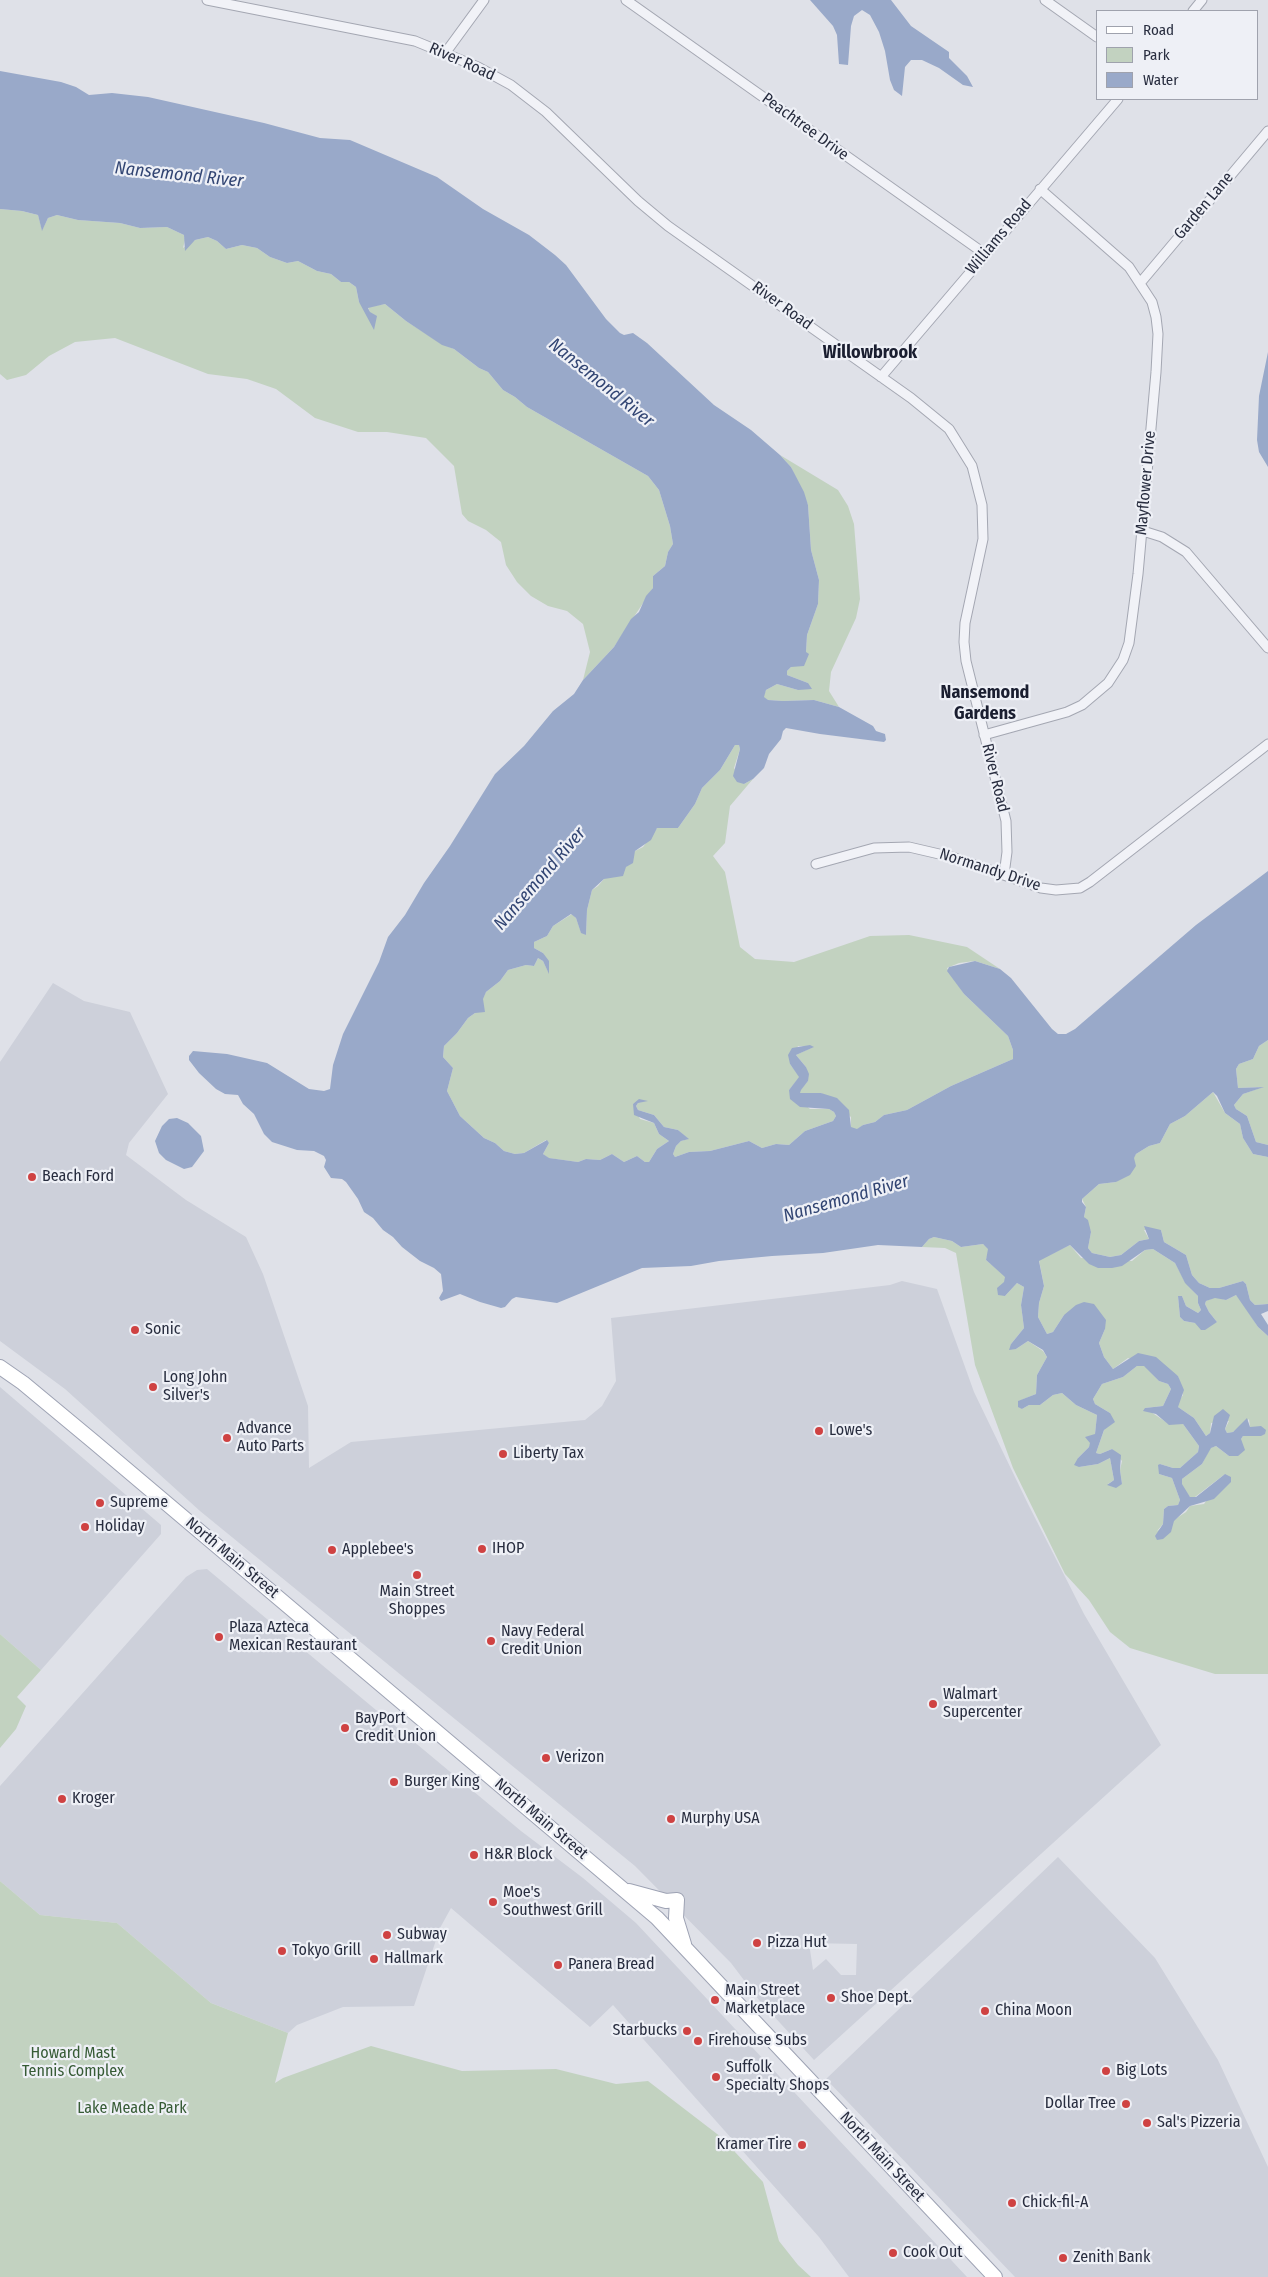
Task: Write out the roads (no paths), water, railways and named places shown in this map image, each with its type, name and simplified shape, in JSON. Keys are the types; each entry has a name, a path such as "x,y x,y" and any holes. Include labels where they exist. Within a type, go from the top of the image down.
{"main road":[{"name":"North Main Street","path":"0,1367 94,1442 657,1918 995,2277"},
{"path":"626,1890 666,1901 677,1900 676,1918 681,1939 689,1953"}],"street":[{"name":"River Road","path":"207,0 384,33 416,41 478,66 525,94 638,201 668,226 929,411 949,429 964,450 978,483 982,505 983,539 964,642 966,660 1006,820 1007,852 1004,875"},
{"path":"446,52 484,0"},
{"name":"Peachtree Drive","path":"626,0 984,254"},
{"path":"1045,0 1096,36"},
{"path":"1193,10 1202,0"},
{"name":"Williams Road","path":"881,377 1117,100"},
{"name":"Garden Lane","path":"1141,282 1268,131"},
{"name":"Mayflower Drive","path":"984,735 1074,708 1096,695 1112,678 1123,660 1129,644 1142,531 1158,334 1152,302 1141,282 1119,257 1040,189"},
{"path":"1142,531 1162,537 1186,552 1268,648"},
{"name":"Normandy Drive","path":"816,864 874,848 909,847 952,857 1041,888 1056,890 1080,888 1268,744"}],"water":[{"path":"810,0 891,0 911,26 949,52 949,58 967,76 973,87 963,85 939,68 922,60 911,60 905,67 902,96 894,90 890,80 885,51 879,32 870,15 862,10 854,16 851,26 848,65 839,64 837,35 833,26"},
{"name":"Nansemond River","path":"0,71 61,82 76,87 89,95 112,93 148,97 264,123 320,138 350,140 437,177 483,209 529,235 555,255 566,265 606,319 620,333 624,335 633,333 647,343 714,405 751,430 780,455 791,467 804,492 808,505 811,550 819,580 818,604 807,635 806,652 809,654 804,666 791,667 787,671 787,675 808,683 812,689 798,690 777,684 766,690 764,697 768,700 783,701 814,700 839,707 873,726 876,731 885,734 886,740 884,742 786,728 781,739 769,754 764,768 753,779 744,784 737,782 733,776 740,749 739,745 735,745 720,770 702,788 695,804 678,828 657,828 651,840 635,851 633,863 626,867 623,876 604,879 592,890 587,910 586,935 581,933 576,918 571,914 553,926 547,936 534,942 534,948 543,953 549,961 549,974 543,961 538,958 534,966 526,965 508,970 500,981 486,992 483,999 485,1012 475,1013 468,1018 444,1046 443,1057 453,1068 447,1091 460,1116 484,1138 495,1143 504,1151 515,1154 524,1153 547,1140 549,1143 543,1154 549,1158 578,1162 586,1159 600,1160 612,1154 624,1162 637,1156 645,1162 649,1162 657,1149 669,1141 659,1134 654,1123 634,1115 633,1104 639,1099 648,1101 638,1103 636,1106 638,1110 654,1115 664,1127 678,1130 689,1139 681,1141 676,1146 673,1154 675,1157 689,1152 710,1151 749,1141 762,1148 776,1144 789,1145 805,1131 833,1121 836,1116 829,1109 800,1107 790,1099 789,1090 799,1077 790,1064 788,1055 792,1048 810,1045 814,1047 796,1055 809,1074 808,1081 800,1093 821,1093 837,1098 849,1110 851,1127 857,1129 863,1125 875,1122 884,1115 907,1110 951,1086 1013,1059 1013,1050 1008,1036 964,994 947,971 949,967 975,961 1000,969 1011,978 1052,1029 1058,1034 1066,1034 1075,1029 1196,925 1268,871 1268,1040 1259,1046 1253,1059 1239,1064 1236,1069 1238,1088 1264,1087 1243,1094 1234,1105 1236,1109 1247,1116 1256,1142 1268,1145 1268,1157 1253,1154 1243,1138 1240,1124 1225,1113 1213,1092 1185,1116 1170,1124 1160,1143 1149,1146 1136,1154 1134,1158 1136,1166 1130,1175 1116,1182 1099,1184 1082,1199 1082,1202 1086,1207 1084,1217 1088,1220 1091,1232 1088,1248 1092,1253 1110,1257 1121,1255 1139,1241 1149,1239 1144,1226 1161,1230 1164,1242 1186,1255 1192,1275 1199,1283 1210,1288 1219,1288 1243,1281 1246,1284 1250,1300 1255,1305 1268,1304 1268,1311 1261,1314 1268,1325 1268,1336 1258,1327 1236,1295 1226,1300 1215,1298 1206,1301 1205,1304 1209,1312 1217,1322 1205,1330 1201,1330 1195,1323 1184,1321 1180,1317 1178,1296 1182,1296 1186,1306 1198,1313 1201,1310 1198,1296 1185,1283 1175,1263 1153,1249 1145,1250 1122,1266 1112,1268 1098,1268 1089,1264 1070,1245 1039,1261 1044,1286 1039,1303 1038,1317 1047,1334 1053,1332 1064,1315 1076,1305 1084,1302 1094,1304 1106,1320 1105,1329 1099,1343 1104,1357 1113,1369 1138,1353 1156,1357 1178,1376 1184,1390 1178,1407 1194,1418 1206,1436 1210,1433 1214,1416 1223,1409 1230,1415 1225,1429 1227,1433 1233,1432 1247,1418 1250,1427 1261,1426 1266,1430 1265,1434 1261,1436 1243,1436 1241,1439 1245,1450 1238,1456 1229,1456 1216,1446 1211,1448 1202,1464 1182,1479 1182,1484 1190,1497 1196,1497 1225,1474 1231,1477 1231,1482 1214,1499 1190,1506 1174,1521 1171,1532 1163,1539 1157,1540 1155,1536 1163,1524 1164,1509 1168,1506 1178,1505 1180,1500 1172,1478 1159,1474 1158,1465 1180,1468 1198,1452 1199,1446 1183,1424 1169,1425 1156,1414 1143,1411 1145,1408 1163,1406 1171,1389 1168,1384 1159,1381 1144,1366 1137,1366 1123,1377 1102,1384 1093,1399 1095,1404 1110,1413 1115,1422 1104,1430 1096,1453 1100,1454 1112,1449 1121,1455 1120,1470 1122,1484 1116,1488 1107,1485 1114,1480 1110,1458 1098,1464 1079,1467 1074,1465 1089,1447 1090,1443 1085,1437 1095,1434 1097,1415 1076,1405 1062,1393 1053,1395 1040,1405 1029,1405 1022,1409 1018,1407 1018,1401 1036,1394 1037,1375 1047,1357 1043,1350 1028,1341 1016,1349 1009,1350 1011,1344 1024,1328 1021,1305 1024,1287 1017,1283 1005,1296 998,1295 997,1288 1004,1282 1005,1277 986,1260 988,1249 983,1244 961,1247 952,1241 934,1237 929,1239 922,1247 878,1245 823,1253 719,1261 691,1266 642,1268 557,1303 516,1297 505,1307 501,1308 460,1294 441,1301 439,1298 443,1291 441,1274 402,1247 373,1218 364,1212 358,1199 346,1182 342,1179 331,1178 324,1167 326,1160 324,1156 314,1151 297,1150 272,1142 264,1134 254,1114 243,1104 238,1095 225,1094 216,1089 199,1073 189,1060 189,1056 193,1051 227,1054 267,1063 309,1089 324,1091 330,1089 333,1065 343,1034 379,962 388,937 405,915 495,774 524,746 553,711 574,694 583,680 614,647 631,619 639,612 646,596 653,588 653,576 665,566 668,552 673,544 670,526 659,490 648,476 527,407 503,390 488,372 479,368 454,349 442,345 406,321 385,304 368,308 370,312 377,316 374,330 359,302 356,287 349,282 341,282 331,274 317,271 298,261 287,263 270,257 257,248 242,245 226,249 217,241 208,237 195,240 185,251 184,235 167,227 140,228 120,223 78,220 57,215 48,218 42,231 38,215 0,209"},
{"path":"1268,352 1268,467 1259,452 1257,440 1259,396"},
{"path":"177,1118 188,1123 201,1136 204,1151 192,1167 184,1169 166,1160 159,1153 155,1141 162,1126 169,1119"}],"place":[{"name":"Beach Ford","path":"32,1177"},
{"name":"Sonic","path":"135,1330"},
{"name":"Long John Silver's","path":"153,1387"},
{"name":"Lowe's","path":"819,1431"},
{"name":"Advance Auto Parts","path":"227,1438"},
{"name":"Liberty Tax","path":"503,1454"},
{"name":"Supreme","path":"100,1503"},
{"name":"Holiday","path":"85,1527"},
{"name":"IHOP","path":"482,1549"},
{"name":"Applebee's","path":"332,1550"},
{"name":"Main Street Shoppes","path":"417,1575"},
{"name":"Plaza Azteca Mexican Restaurant","path":"219,1637"},
{"name":"Navy Federal Credit Union","path":"491,1641"},
{"name":"Walmart Supercenter","path":"933,1704"},
{"name":"BayPort Credit Union","path":"345,1728"},
{"name":"Verizon","path":"546,1758"},
{"name":"Burger King","path":"394,1782"},
{"name":"Kroger","path":"62,1799"},
{"name":"Murphy USA","path":"671,1819"},
{"name":"H&R Block","path":"474,1855"},
{"name":"Moe's Southwest Grill","path":"493,1902"},
{"name":"Subway","path":"387,1935"},
{"name":"Pizza Hut","path":"757,1943"},
{"name":"Tokyo Grill","path":"282,1951"},
{"name":"Hallmark","path":"374,1959"},
{"name":"Panera Bread","path":"558,1965"},
{"name":"Shoe Dept.","path":"831,1998"},
{"name":"Main Street Marketplace","path":"715,2000"},
{"name":"China Moon","path":"985,2011"},
{"name":"Starbucks","path":"687,2031"},
{"name":"Firehouse Subs","path":"698,2041"},
{"name":"Big Lots","path":"1106,2071"},
{"name":"Suffolk Specialty Shops","path":"716,2077"},
{"name":"Dollar Tree","path":"1126,2104"},
{"name":"Sal's Pizzeria","path":"1147,2123"},
{"name":"Kramer Tire","path":"802,2145"},
{"name":"Chick-fil-A","path":"1012,2203"},
{"name":"Cook Out","path":"893,2253"},
{"name":"Zenith Bank","path":"1063,2258"}],"district":[{"name":"Willowbrook","path":"870,353"},
{"name":"Nansemond Gardens","path":"985,703"}],"park label":[{"name":"Howard Mast Tennis Complex","path":"73,2063"},
{"name":"Lake Meade Park","path":"132,2109"}]}
